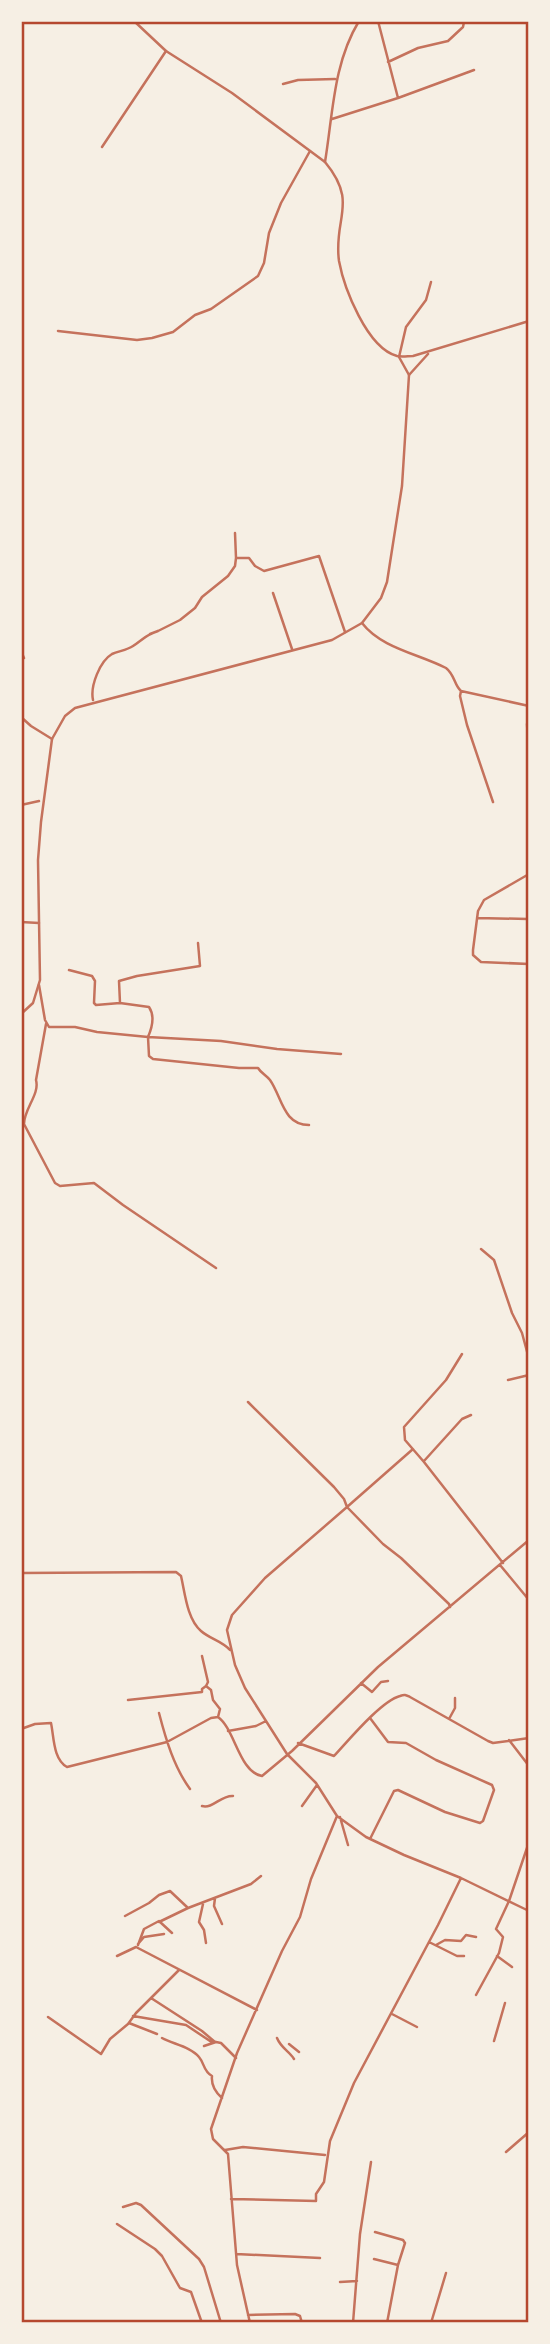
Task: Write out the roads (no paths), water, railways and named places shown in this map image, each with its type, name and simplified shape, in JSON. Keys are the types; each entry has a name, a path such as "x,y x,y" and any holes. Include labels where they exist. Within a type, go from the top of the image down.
{"street":[{"path":"134,21 166,51 232,93 325,162 336,176 344,199 339,259 357,314 381,346 399,356 428,354 529,321"},
{"path":"325,162 336,79 343,53 359,21"},
{"path":"378,21 398,99"},
{"path":"388,62 418,48 448,41 463,27 464,22"},
{"path":"103,147 166,51"},
{"path":"332,119 398,99 474,70"},
{"path":"283,83 336,79"},
{"path":"58,331 137,340 152,338 173,332 258,276 264,263 269,233 281,203 310,152"},
{"path":"216,1268 94,1182 60,1186 55,1184 24,1124 25,1114 38,1086 36,1080 46,1024 39,985 38,848 52,738 65,716 75,708 293,652 332,640 362,623 381,598 387,582 402,486 409,375 399,356 407,327 426,300 431,282"},
{"path":"409,375 428,354"},
{"path":"93,699 91,691 110,655 131,647 150,634 180,620 195,608 202,597 229,576 236,558 234,533"},
{"path":"236,558 249,558 255,566 264,571 319,556 345,633"},
{"path":"273,593 293,652"},
{"path":"362,623 380,639 446,668 453,674 461,691 529,706"},
{"path":"21,651 24,659"},
{"path":"461,691 467,725 493,802"},
{"path":"21,717 52,738"},
{"path":"529,720 529,757"},
{"path":"21,805 39,801"},
{"path":"529,874 484,900 479,906 472,950 477,960 491,964 529,964"},
{"path":"477,918 528,919"},
{"path":"21,922 39,923"},
{"path":"120,1003 119,981 200,966 198,943"},
{"path":"69,970 92,976 95,981 96,1005 120,1003 151,1009 152,1022 148,1037 149,1056 153,1059 258,1068 270,1081 286,1114 299,1125 309,1125"},
{"path":"21,1014 33,1003 39,985"},
{"path":"46,1024 51,1028 75,1027 97,1032 221,1041 341,1054"},
{"path":"481,1249 494,1261 512,1314 522,1333 529,1359"},
{"path":"462,1354 446,1381 404,1427 405,1440 529,1600"},
{"path":"508,1380 529,1375"},
{"path":"248,1402 334,1487 347,1507 383,1544 401,1558 450,1607"},
{"path":"424,1462 462,1419 471,1415"},
{"path":"348,1845 338,1816 317,1785 287,1754 245,1688 230,1651 227,1630 232,1615 265,1578 413,1449"},
{"path":"218,1717 229,1731 246,1763 257,1776 262,1776 361,1683 529,1540"},
{"path":"21,1573 176,1572 181,1576 195,1624 230,1651"},
{"path":"128,1700 202,1692 208,1682 202,1656"},
{"path":"361,1683 372,1692 381,1682 388,1681"},
{"path":"206,1686 211,1690 213,1700 220,1709 218,1717"},
{"path":"298,1742 334,1755 370,1718 402,1695 493,1743 529,1738"},
{"path":"449,1719 455,1708 455,1698"},
{"path":"159,1713 167,1742 183,1780 190,1789"},
{"path":"21,1729 35,1724 51,1723 51,1737 62,1764 67,1768 167,1742 206,1720 218,1717"},
{"path":"370,1718 388,1742 406,1743 446,1765 492,1785 494,1790 480,1823 444,1812 398,1790 394,1791 370,1839"},
{"path":"229,1731 266,1721"},
{"path":"509,1740 529,1766"},
{"path":"302,1806 317,1785"},
{"path":"202,1806 208,1807 226,1796 233,1796"},
{"path":"338,1816 370,1839 529,1911"},
{"path":"250,2323 236,2254 228,2154 211,2135 236,2058 282,1951 300,1917 311,1879 338,1816"},
{"path":"476,1994 497,1956 503,1937 496,1929 509,1901 529,1842"},
{"path":"523,1863 529,1865"},
{"path":"137,1946 144,1929 254,1882 261,1876"},
{"path":"231,2199 316,2202 316,2194 324,2182 330,2141 359,2071 392,2014 460,1878"},
{"path":"125,1916 170,1891 188,1908"},
{"path":"215,1898 214,1906 222,1924"},
{"path":"203,1902 199,1922 204,1930 206,1943"},
{"path":"159,1922 172,1933"},
{"path":"117,1956 137,1946 144,1937 164,1934"},
{"path":"436,1945 445,1940 461,1941 466,1935 476,1937"},
{"path":"429,1941 457,1956 464,1956"},
{"path":"137,1946 257,2010"},
{"path":"497,1956 512,1967"},
{"path":"48,2017 101,2054 110,2039 129,2023 179,1970"},
{"path":"151,1998 202,2031 214,2043"},
{"path":"494,2041 505,2003"},
{"path":"392,2014 417,2027"},
{"path":"133,2016 190,2026 214,2043"},
{"path":"129,2023 157,2034"},
{"path":"162,2038 200,2058 206,2072 212,2076 211,2083 217,2094 222,2098"},
{"path":"277,2038 280,2046 294,2059"},
{"path":"204,2046 221,2043 236,2058"},
{"path":"289,2044 299,2052"},
{"path":"506,2152 529,2132"},
{"path":"225,2150 243,2147 327,2155"},
{"path":"353,2323 360,2234 371,2162"},
{"path":"123,2207 136,2203 141,2205 199,2259 204,2267 221,2323"},
{"path":"117,2224 162,2256 178,2286 191,2292 202,2323"},
{"path":"375,2232 404,2241 405,2245 398,2265 387,2323"},
{"path":"236,2254 320,2258"},
{"path":"374,2259 398,2265"},
{"path":"431,2323 446,2273"},
{"path":"340,2282 357,2281"},
{"path":"248,2315 295,2314 300,2316 302,2323"}]}
